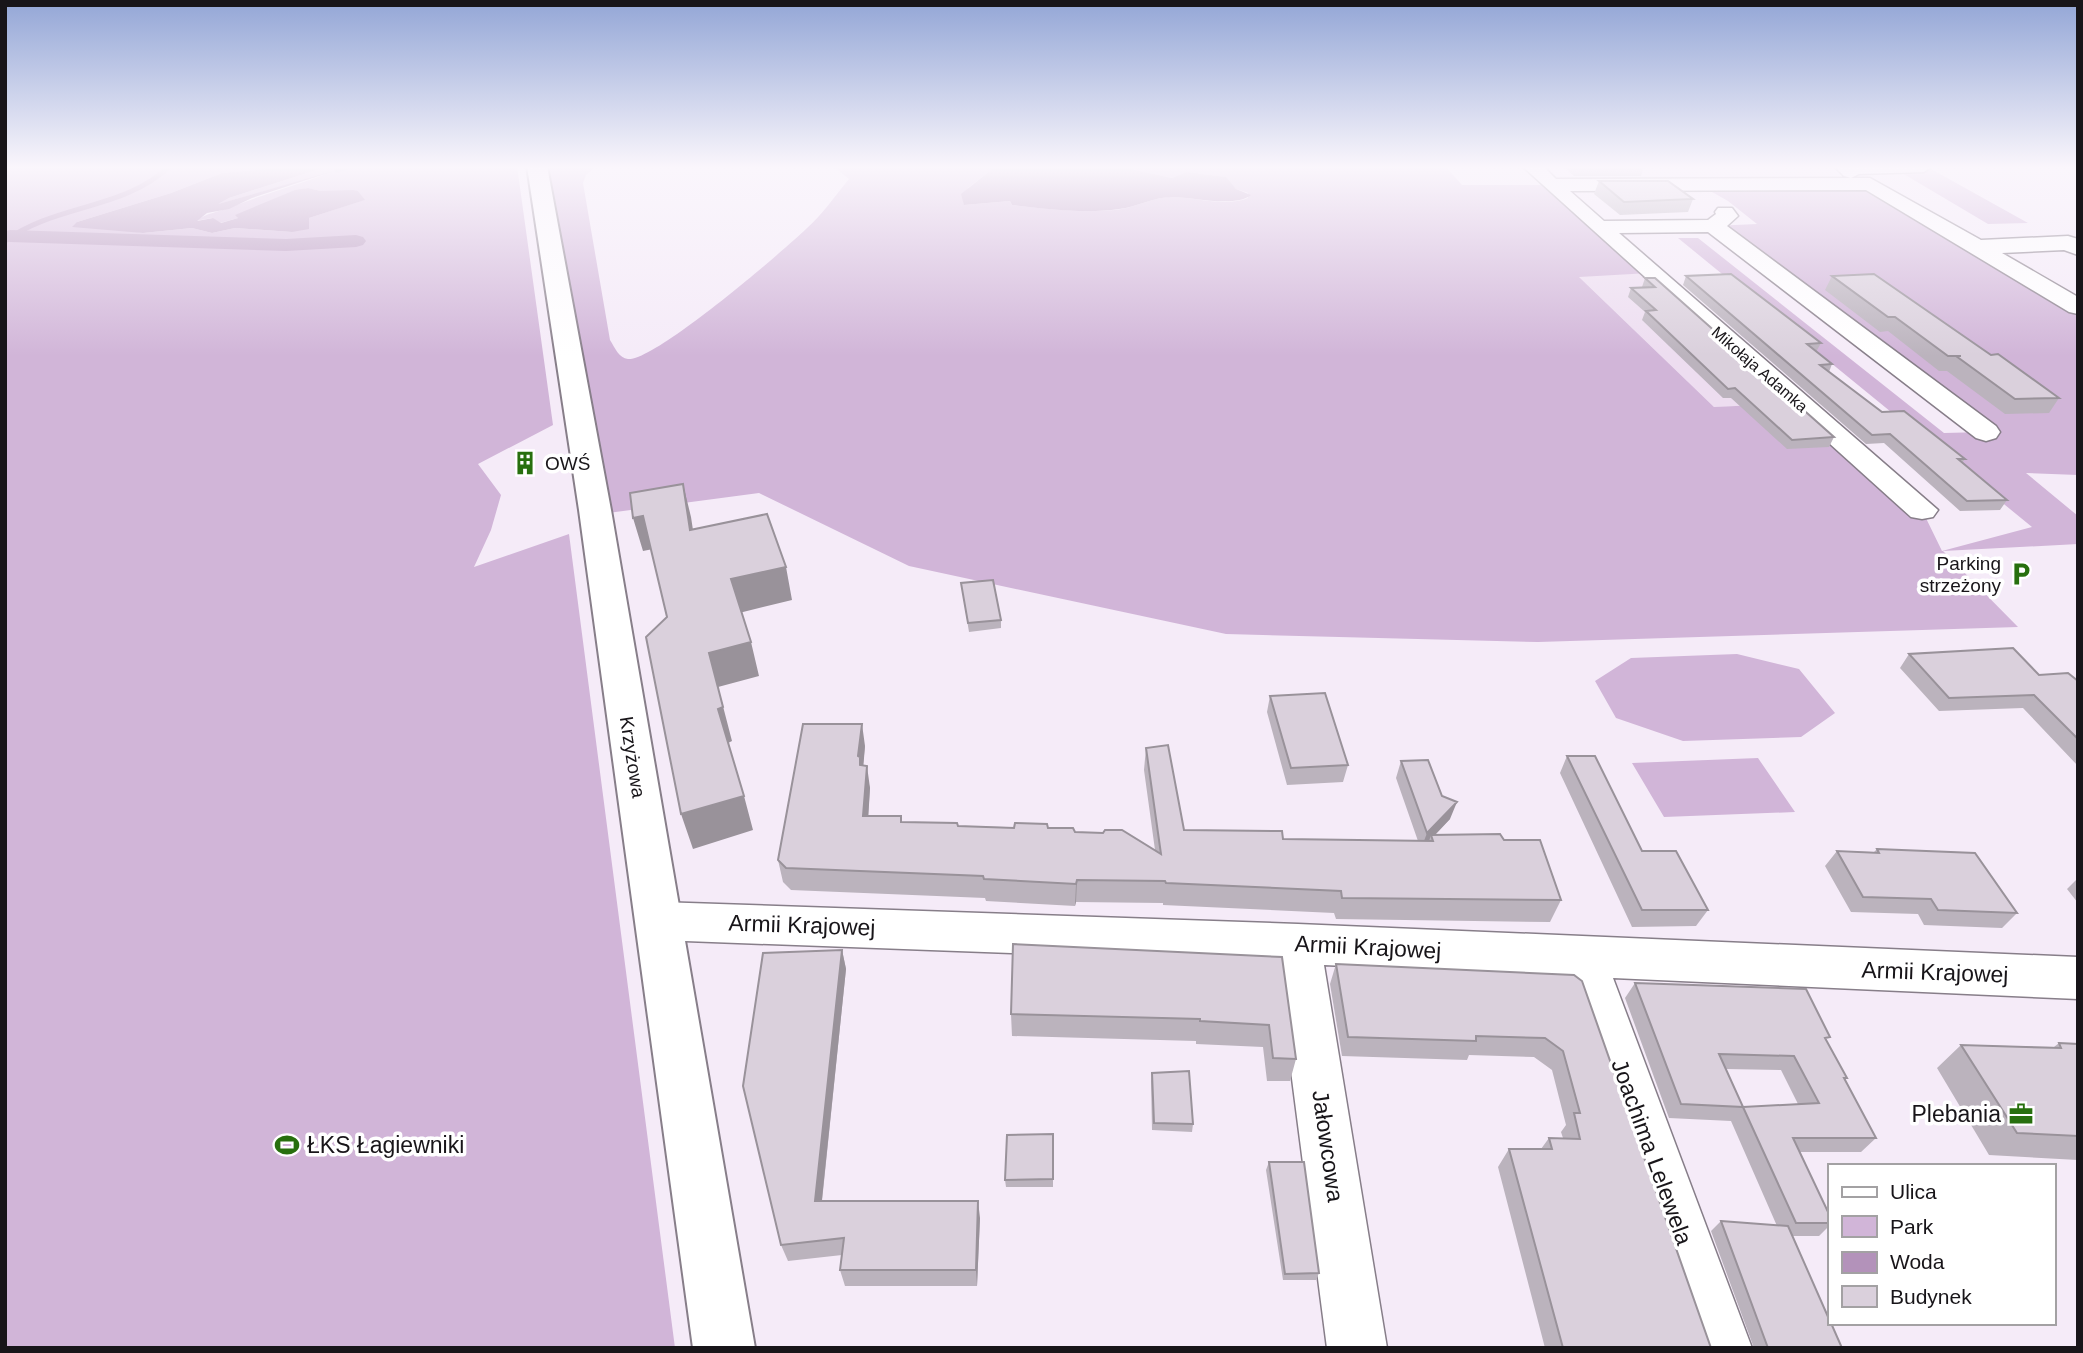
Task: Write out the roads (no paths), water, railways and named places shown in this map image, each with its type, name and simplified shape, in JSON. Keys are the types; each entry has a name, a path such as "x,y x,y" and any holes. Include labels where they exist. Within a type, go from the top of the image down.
{"street":[{"name":"Krzyżowa","path":"548,229 595,510 724,1348"},
{"name":"Mikołaja Adamka","path":"1601,229 1922,510"},
{"path":"1717,229 1986,432"},
{"path":"1948,229 2078,307"},
{"path":"1979,247 2068,243 2078,248"},
{"name":"Armii Krajowej","path":"659,921 1298,944 2078,978"},
{"name":"Jałowcowa","path":"1298,944 1357,1348"},
{"name":"Joachima Lelewela","path":"1582,957 1722,1348"}],"water":[{"path":"97,229 181,229 143,233"},
{"path":"197,229 230,229 212,233"},
{"path":"251,229 308,229 292,232"}],"waterway":[{"path":"5,241 25,229"},
{"path":"10,236 286,245 356,241"}],"place":[{"name":"OWŚ","path":"525,463"},
{"name":"Parking strzeżony","path":"2021,574"},
{"name":"Plebania","path":"2021,1114"},
{"name":"ŁKS Łagiewniki","path":"287,1145"}]}
